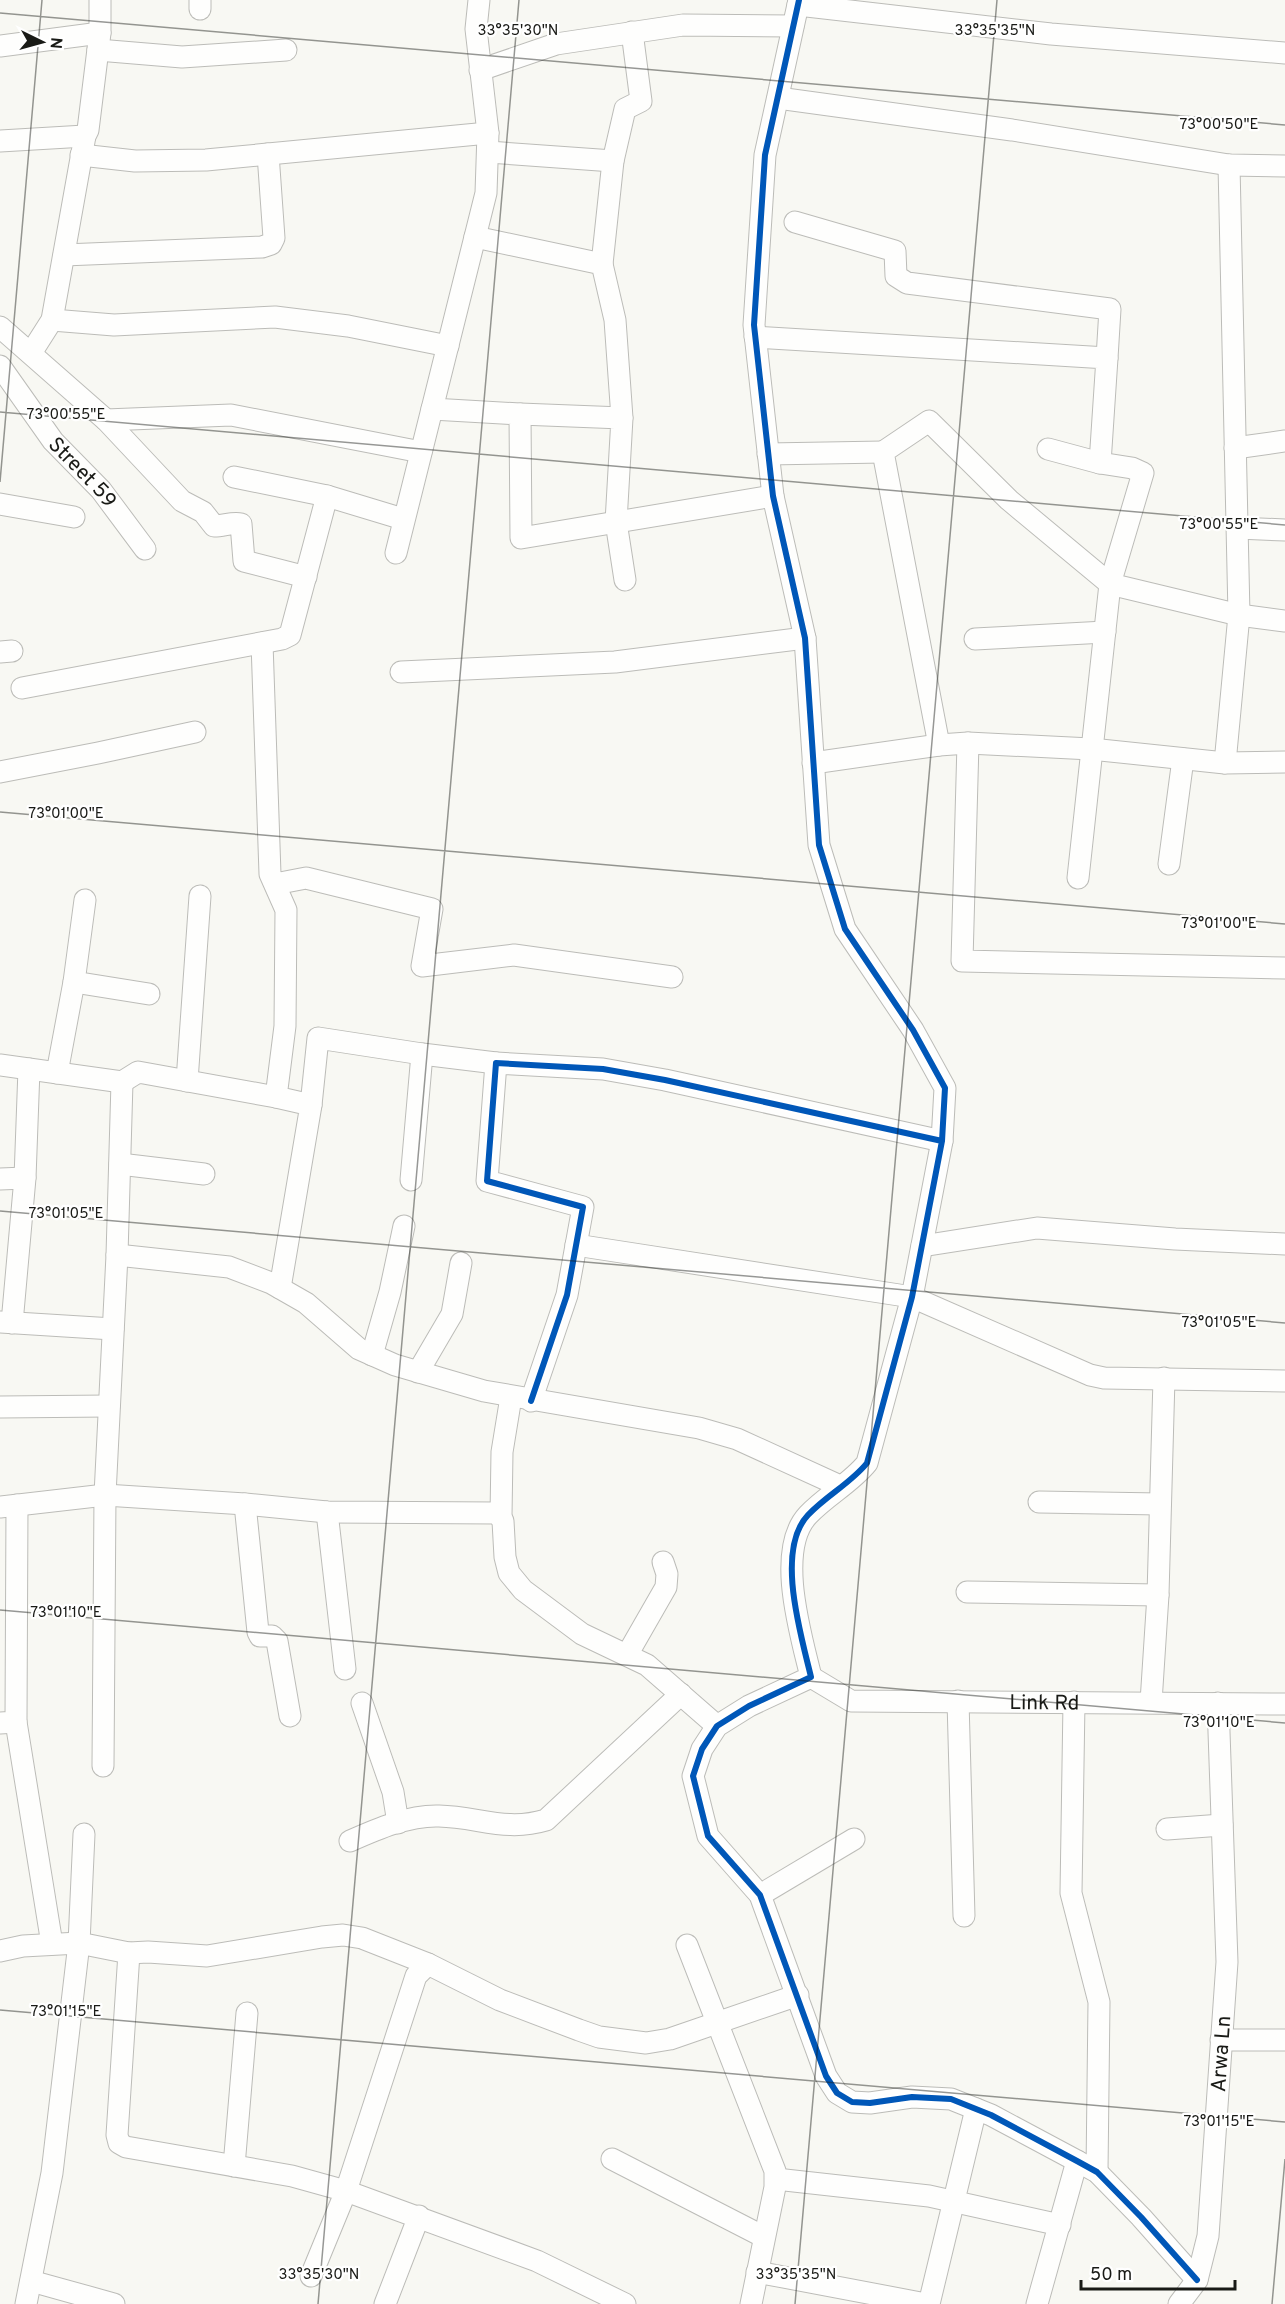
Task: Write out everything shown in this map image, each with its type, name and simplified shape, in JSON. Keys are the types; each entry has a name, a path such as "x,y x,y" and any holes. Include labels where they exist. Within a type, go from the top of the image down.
{"street":[{"path":"31,353 52,320 83,145 88,130 99,42 100,0"},
{"path":"396,553 486,193 488,142 476,29 479,0"},
{"path":"1179,2304 1197,2280 1097,2172 976,2109 951,2099 912,2097 870,2103 852,2102 837,2093 826,2076 760,1895 708,1836 693,1776 702,1749 717,1726 749,1706 811,1677 795,1607 793,1563 795,1539 808,1515 840,1486 856,1477 867,1463 912,1297 942,1141 945,1088 913,1030 846,928 819,844 805,638 773,496 754,325 765,155 799,2 1051,34 1285,53"},
{"path":"480,69 556,44 632,32 683,25 793,26"},
{"path":"625,580 616,522 622,418 615,320 602,264 613,161 625,109 641,100 632,32"},
{"path":"0,46 99,42 182,57 286,50"},
{"path":"778,98 1012,130 1229,165 1285,166"},
{"path":"0,141 83,145 135,161 206,160 268,154 488,142 613,161"},
{"path":"64,255 261,247 271,244 274,238 268,154"},
{"path":"1225,763 1239,615 1229,165"},
{"path":"795,222 895,251 896,276 907,283 1110,309 1100,463"},
{"path":"475,237 602,264"},
{"path":"52,320 114,325 275,317 348,326 448,346"},
{"path":"0,327 106,420 182,501 203,512 214,526 241,524 244,561 306,577"},
{"path":"755,337 1107,358"},
{"name":"Street 59","path":"0,366 53,441 101,490 145,549"},
{"path":"432,409 622,418"},
{"path":"520,414 521,538 773,496"},
{"path":"106,420 231,415 421,452"},
{"path":"768,454 883,452 929,421 1009,500 1110,584 1239,615 1285,621"},
{"path":"1235,448 1285,441"},
{"path":"1048,449 1100,463 1132,468 1143,473 1110,584 1078,878"},
{"path":"883,452 939,745"},
{"path":"234,477 327,496 403,519"},
{"path":"22,688 262,643 291,635 327,496"},
{"path":"0,504 74,517"},
{"path":"1237,528 1285,530"},
{"path":"975,639 1105,632"},
{"path":"401,672 615,662 805,638"},
{"path":"262,643 270,874 286,910 285,1026 276,1097"},
{"path":"0,772 195,732"},
{"path":"968,743 962,961 1285,968"},
{"path":"813,763 968,743 1091,749 1225,763 1285,762"},
{"path":"1169,864 1183,759"},
{"path":"274,884 306,878 432,909 422,966 514,955 672,977"},
{"path":"187,1081 200,896"},
{"path":"57,1073 74,982 85,900"},
{"path":"74,982 149,994"},
{"path":"280,1288 311,1106 318,1038 496,1063 603,1069 676,1082 942,1141"},
{"path":"411,1180 422,1054"},
{"path":"496,1063 487,1181 583,1207 567,1295 521,1399 502,1452 501,1516 509,1573 523,1590 582,1634 647,1665 717,1726"},
{"path":"0,1065 122,1082 138,1072 276,1097 311,1106"},
{"path":"30,1069 25,1178 6,1323 113,1329"},
{"path":"103,1766 105,1495 117,1255 122,1082"},
{"path":"120,1164 204,1174"},
{"path":"0,1179 25,1178"},
{"path":"372,1355 390,1292 404,1226"},
{"path":"921,1246 1037,1228 1175,1239 1285,1244"},
{"path":"576,1245 912,1297 1090,1375 1104,1378 1285,1381"},
{"path":"117,1255 229,1267 271,1282 306,1303 359,1349 395,1365 484,1391 521,1399 699,1428 737,1439 840,1486"},
{"path":"418,1372 452,1314 461,1263"},
{"path":"1151,1702 1158,1595 1164,1378"},
{"path":"0,1407 109,1406"},
{"path":"52,1944 8,1723 9,1506 105,1495 327,1512 497,1513 501,1516"},
{"path":"1039,1502 1160,1504"},
{"path":"245,1504 258,1632 260,1636 272,1636 277,1641 290,1716"},
{"path":"327,1512 345,1670"},
{"path":"627,1655 666,1587 667,1574 663,1562"},
{"path":"968,1592 1158,1595"},
{"name":"Link Rd","path":"811,1677 851,1701 1285,1704"},
{"path":"350,1841 417,1817 439,1816 507,1825 528,1825 546,1820 681,1694"},
{"path":"958,1701 964,1916"},
{"path":"1074,1702 1071,1893 1099,2002 1097,2172"},
{"path":"362,1703 393,1792 398,1823"},
{"name":"Arwa Ln","path":"1197,2280 1208,2236 1227,1962 1218,1703"},
{"path":"1167,1829 1222,1825"},
{"path":"26,2304 52,2173 80,1943 84,1834"},
{"path":"760,1895 855,1839"},
{"path":"0,1951 23,1946 80,1943 129,1953 207,1956 343,1935 379,1943 428,1964 500,2000 599,2037 646,2043 670,2039 798,1995"},
{"path":"687,1945 775,2171 776,2179 751,2304"},
{"path":"129,1953 117,2135 119,2143 126,2147 292,2176 346,2191 537,2260 625,2304"},
{"path":"312,2276 346,2191 416,1976 428,1964"},
{"path":"234,2166 247,2013"},
{"path":"1221,2040 1285,2040"},
{"path":"757,2271 928,2304 976,2109"},
{"path":"612,2159 764,2237"},
{"path":"1037,2304 1077,2161"},
{"path":"776,2179 929,2196 1060,2225"},
{"path":"385,2304 419,2216"},
{"path":"31,2281 114,2304"}],"cycle path":[{"path":"799,0 765,155 754,325 773,496 805,638 819,845 845,929 913,1030 945,1088 942,1141 912,1297 867,1463 854,1477 808,1515 798,1530 793,1549 793,1593 811,1677 749,1706 717,1726 702,1749 693,1776 708,1836 760,1895 826,2076 837,2093 852,2102 870,2103 912,2097 951,2099 991,2115 1097,2172 1197,2280"},
{"path":"531,1401 567,1295 583,1207 487,1181 496,1063 603,1069 665,1080 942,1141"}]}
